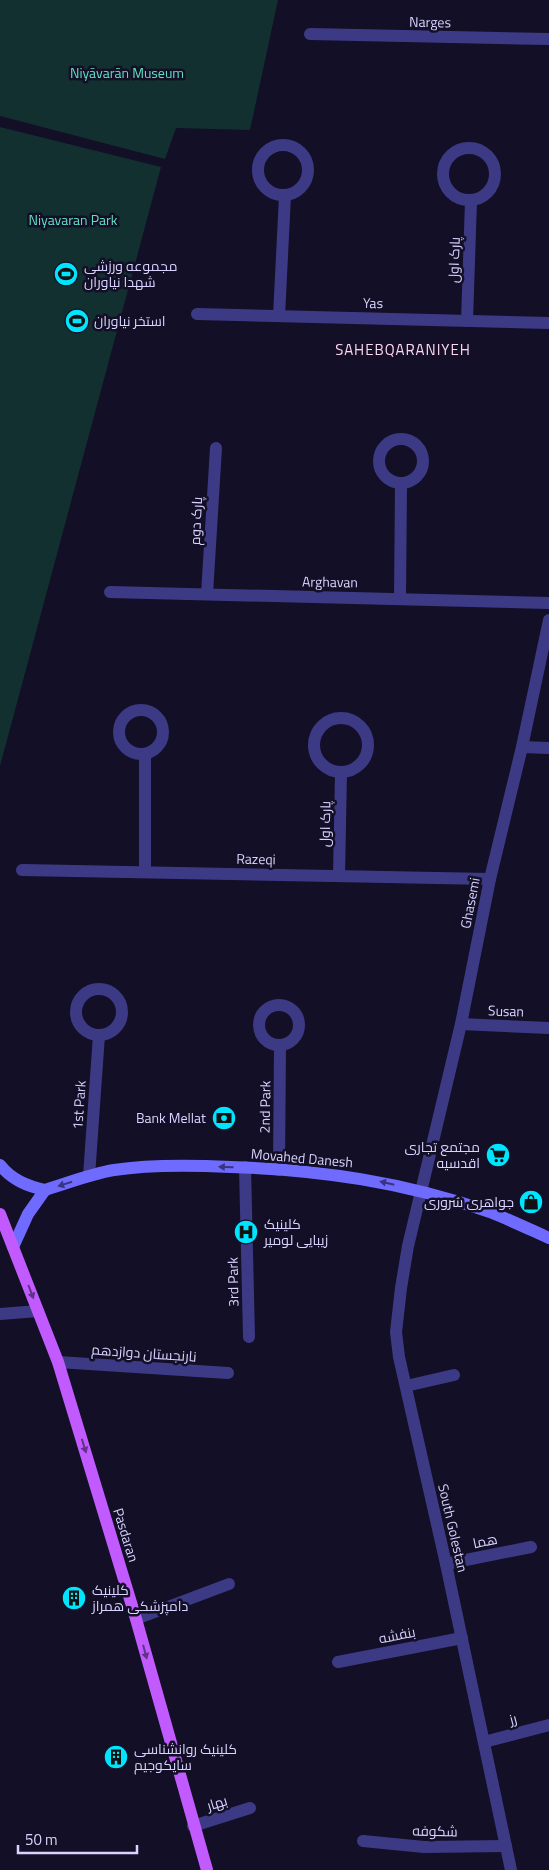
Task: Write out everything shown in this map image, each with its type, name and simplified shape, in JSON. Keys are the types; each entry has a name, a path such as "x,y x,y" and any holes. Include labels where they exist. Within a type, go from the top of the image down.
{"main road":[{"path":"0,1165 7,1174 27,1186 45,1190 28,1214 13,1247"},
{"name":"Movahed Danesh","path":"45,1190 114,1170 141,1167 245,1168 338,1174 422,1191 491,1213 549,1238"},
{"name":"Pasdaran","path":"0,1214 58,1362 136,1620 207,1870"}],"street":[{"name":"Narges","path":"310,34 549,39"},
{"path":"283,144 296,148 305,157 309,169 306,182 297,192 285,196 269,192 258,180 258,163 267,150 283,144"},
{"path":"472,148 484,152 493,161 496,174 493,187 484,197 471,201 457,198 446,188 442,174 446,160 457,150 472,148"},
{"path":"279,316 285,196"},
{"name":"پارک اول","path":"467,321 471,201"},
{"name":"Yas","path":"196,314 549,323"},
{"name":"پارک دوم","path":"207,594 216,448"},
{"path":"400,599 401,485"},
{"name":"Arghavan","path":"110,592 549,602"},
{"name":"Ghasemi","path":"422,1191 461,1024 490,879 522,747 549,620"},
{"path":"340,719 356,724 362,729 368,745 366,753 357,767 341,772 324,766 314,750 314,741 323,725 331,720 340,719"},
{"path":"522,747 549,748"},
{"path":"145,754 145,872"},
{"name":"پارک اول","path":"339,876 341,772"},
{"name":"Razeqi","path":"22,870 490,879"},
{"name":"Susan","path":"461,1024 549,1028"},
{"name":"1st Park","path":"90,1176 99,1035"},
{"name":"2nd Park","path":"279,1170 280,1045"},
{"name":"3rd Park","path":"245,1168 249,1337"},
{"name":"South Golestan","path":"422,1191 408,1246 401,1288 396,1332 399,1357 446,1564 511,1870"},
{"path":"0,1314 38,1311"},
{"name":"نارنجستان دوازدهم","path":"58,1362 228,1373"},
{"path":"406,1386 454,1376"},
{"name":"هما","path":"446,1564 531,1547"},
{"path":"136,1620 229,1584"},
{"name":"بنفشه","path":"338,1662 462,1638"},
{"name":"رز","path":"484,1742 549,1725"},
{"name":"بهار","path":"193,1826 250,1808"},
{"name":"شکوفه","path":"362,1841 424,1847 506,1846"}],"green space":[{"name":"Niyāvarān Museum","path":"0,0 278,0 250,130 176,128 165,159 0,116"},
{"name":"Niyavaran Park","path":"0,127 161,167 0,766"}],"place":[{"name":"مجموعه ورزشی شهدا نیاوران","path":"66,274"},
{"name":"استخر نیاوران","path":"77,321"},
{"name":"Bank Mellat","path":"224,1118"},
{"name":"مجتمع تجاری اقدسیه","path":"498,1155"},
{"name":"جواهری سُروری","path":"531,1202"},
{"name":"کلینیک زیبایی لومیر","path":"246,1232"},
{"name":"کلینیک دامپزشکی همراز","path":"74,1598"},
{"name":"کلینیک روانشناسی سایکوجیم","path":"116,1757"}],"district":[{"name":"SAHEBQARANIYEH","path":"403,350"}]}
